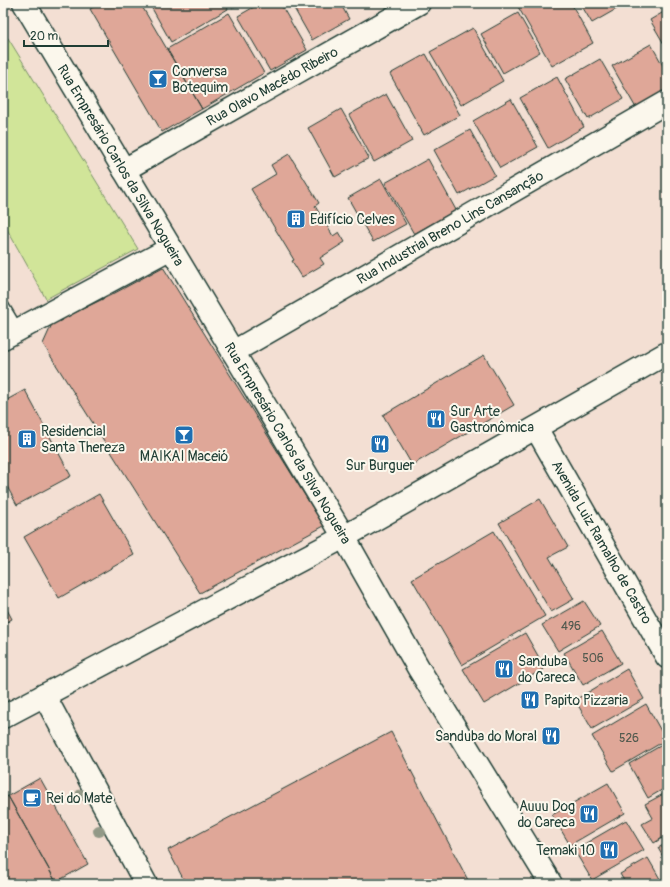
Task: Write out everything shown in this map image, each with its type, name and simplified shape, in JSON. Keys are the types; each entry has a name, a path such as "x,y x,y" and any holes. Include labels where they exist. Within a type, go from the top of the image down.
{"street":[{"name":"Rua Empresário Carlos da Silva Nogueira","path":"24,3 344,536 419,669 551,884"},
{"name":"Rua Olavo Macêdo Ribeiro","path":"124,170 420,3"},
{"name":"Rua Industrial Breno Lins Cansanção","path":"233,352 667,102"},
{"path":"10,334 171,248"},
{"path":"3,717 344,536 667,353"},
{"name":"Avenida Luiz Ramalho de Castro","path":"536,428 667,657"},
{"path":"44,695 146,884"}],"lane":[{"path":"3,306 10,334"}],"green space":[{"path":"8,38 138,249 46,299 3,222 3,40"}],"building":[{"name":"Conversa Botequim","path":"100,3 140,3 202,109 162,132 90,9"},
{"path":"149,3 225,3 228,9 171,42"},
{"path":"229,3 242,3 232,8"},
{"path":"261,3 280,3 307,50 270,71 238,16"},
{"path":"291,3 340,3 349,19 312,40"},
{"path":"521,3 571,3 593,43 552,66 517,5"},
{"path":"580,3 627,3 592,23"},
{"path":"667,10 667,49 650,20"},
{"path":"229,13 264,73 202,109 167,49"},
{"path":"518,13 540,52 503,73 481,34"},
{"path":"473,28 503,81 461,105 430,52"},
{"path":"651,44 667,73 667,90 636,108 612,66"},
{"path":"426,54 460,115 424,135 390,74"},
{"path":"600,59 623,99 588,119 565,79"},
{"path":"557,77 584,127 548,148 520,98"},
{"path":"386,94 412,141 374,162 349,115"},
{"path":"511,99 538,147 500,168 473,121"},
{"path":"341,109 369,158 335,177 308,128"},
{"path":"470,130 495,175 459,195 434,150"},
{"name":"Edifício Celves","path":"289,154 319,203 315,206 333,236 339,232 345,242 320,258 324,264 302,277 292,261 294,260 251,189 276,174 271,165"},
{"path":"428,159 456,210 414,234 385,183"},
{"path":"381,179 406,224 373,242 348,198"},
{"name":"MAIKAI Maceió","path":"163,267 324,526 200,593 43,344 52,324"},
{"path":"484,355 514,405 412,465 383,415"},
{"name":"Residencial Santa Thereza","path":"25,390 71,476 17,505 3,479 3,402"},
{"path":"99,494 134,555 59,598 24,537"},
{"path":"540,499 568,547 549,557 574,599 551,612 499,523"},
{"path":"494,531 545,616 462,665 412,579"},
{"path":"584,601 600,626 558,651 542,625"},
{"path":"3,602 12,619 3,624"},
{"path":"602,631 621,663 583,685 564,653"},
{"name":"Sanduba do Careca","path":"525,633 545,668 484,704 463,669"},
{"path":"627,669 644,699 592,729 575,700"},
{"path":"646,704 666,740 613,771 592,736"},
{"path":"391,732 470,884 186,884 168,850"},
{"path":"667,742 667,787 648,798 629,764"},
{"path":"40,778 88,864 56,882 8,796"},
{"name":"Auuu Dog do Careca","path":"608,783 625,813 570,845 552,815"},
{"path":"667,792 667,835 654,843 642,824 653,818 645,804"},
{"path":"8,796 56,882 51,884 3,884 3,799"},
{"name":"Temaki 10","path":"626,820 644,850 592,880 574,850"},
{"path":"667,843 667,864 658,848"},
{"path":"648,858 663,884 626,884 620,874"}],"place":[{"name":"Conversa Botequim","path":"158,79"},
{"name":"Edifício Celves","path":"296,219"},
{"name":"Sur Arte Gastronômica","path":"436,419"},
{"name":"MAIKAI Maceió","path":"184,435"},
{"name":"Residencial Santa Thereza","path":"27,439"},
{"name":"Sur Burguer","path":"380,444"},
{"name":"Sanduba do Careca","path":"504,669"},
{"name":"Papito Pizzaria","path":"530,700"},
{"name":"Sanduba do Moral","path":"551,736"},
{"name":"Rei do Mate","path":"32,798"},
{"name":"Auuu Dog do Careca","path":"589,814"},
{"name":"Temaki 10","path":"609,850"}]}
